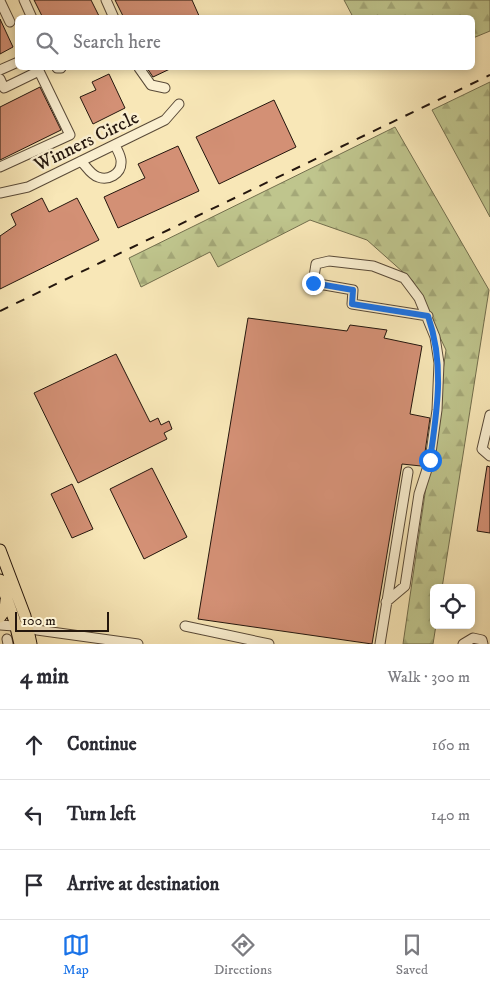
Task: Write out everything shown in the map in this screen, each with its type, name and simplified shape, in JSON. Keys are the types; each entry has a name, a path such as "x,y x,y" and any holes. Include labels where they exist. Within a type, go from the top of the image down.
{"main road":[{"path":"0,550 16,589 21,627 20,644"},
{"path":"0,580 21,627 31,644"},
{"path":"0,617 5,610 5,593"}],"street":[{"path":"24,0 31,15"},
{"path":"106,0 113,15"},
{"path":"0,1 10,22"},
{"path":"0,70 15,63"},
{"path":"140,70 151,84 164,88"},
{"path":"0,79 4,88 39,71 70,135 0,167"},
{"name":"Winners Circle","path":"0,193 28,186 165,120 179,104"},
{"path":"81,161 98,178 108,178 116,174 121,165 121,157 114,145"},
{"path":"386,602 405,586 419,494 425,480 431,452 440,386 435,336 428,316 404,278 373,266 329,261 316,264 313,283 353,290 352,304 428,316"},
{"path":"490,415 482,449 490,456"},
{"path":"380,644 408,472"},
{"path":"0,625 138,644"},
{"path":"185,626 269,644"},
{"path":"463,644 472,638 482,640 483,644"}],"green space":[{"path":"344,0 490,0 490,31 475,37 475,15 352,15"},
{"path":"490,82 490,217 432,110"},
{"path":"395,127 489,290 443,584 430,584 430,629 435,629 433,644 403,644 446,350 413,281 367,240 310,220 218,267 210,252 141,287 129,258"}],"building":[{"path":"34,0 91,0 98,15 42,15"},
{"path":"115,0 192,0 199,15 122,15"},
{"path":"0,19 13,47 0,54"},
{"path":"148,70 168,70 153,77"},
{"path":"109,74 125,108 93,124 80,97 96,90 92,82"},
{"path":"40,87 61,130 0,160 0,107"},
{"path":"274,100 296,147 219,184 196,137"},
{"path":"178,146 199,191 118,228 104,197 145,178 138,164"},
{"path":"42,198 49,212 77,198 99,240 0,289 0,236 16,225 11,214"},
{"path":"248,318 347,331 350,325 387,330 384,338 422,346 410,414 430,418 424,459 421,466 402,464 372,644 198,619"},
{"path":"116,354 150,422 158,418 161,425 169,421 172,429 164,433 167,439 78,483 34,393"},
{"path":"487,466 490,467 490,533 477,531"},
{"path":"152,468 187,537 144,559 110,489"},
{"path":"72,484 93,529 72,538 51,494"}],"railway":[{"path":"0,311 490,75"}],"route":[{"path":"313,283 353,290 352,304 428,316 435,336 440,386 430,460"}]}
